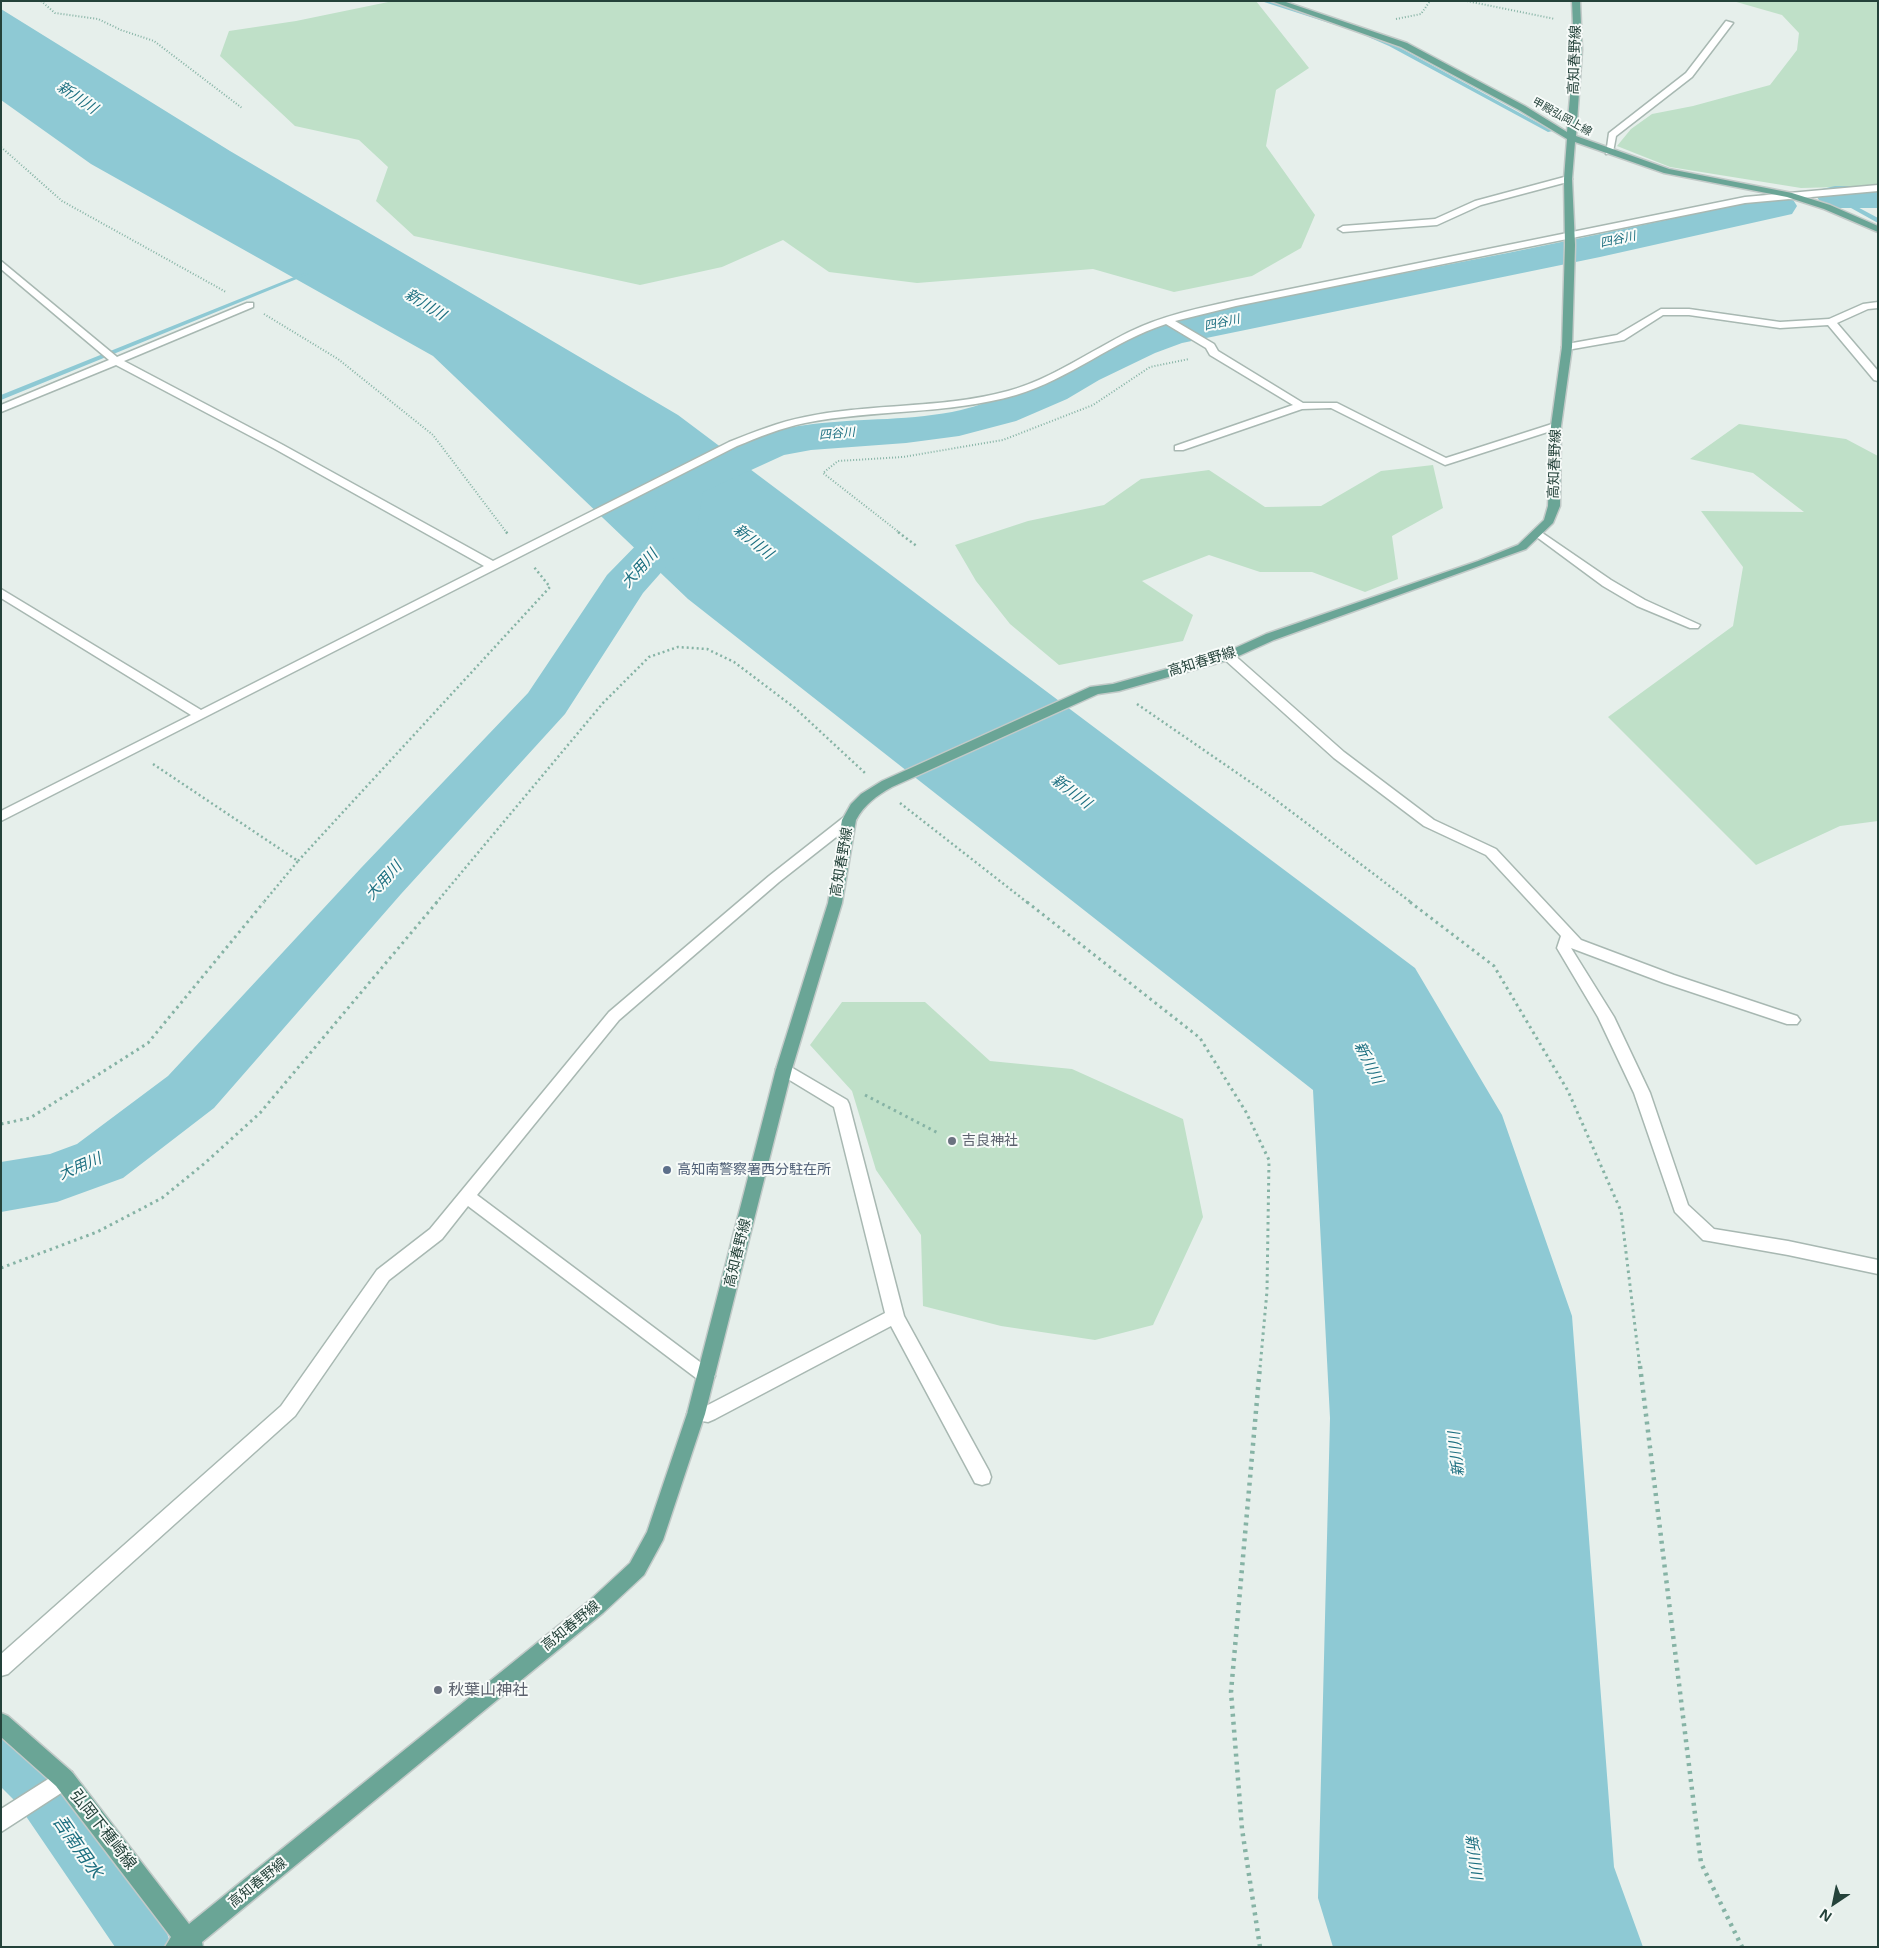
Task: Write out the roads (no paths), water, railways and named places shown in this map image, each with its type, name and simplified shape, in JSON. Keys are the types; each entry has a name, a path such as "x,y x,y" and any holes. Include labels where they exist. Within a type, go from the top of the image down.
{"main road":[{"name":"甲殿弘岡上線","path":"1275,1 1378,34 1413,50 1522,108 1572,138 1609,152 1667,172 1789,196 1827,207 1878,229"},
{"name":"高知春野線","path":"186,1944 596,1607 637,1569 656,1534 696,1414 784,1069 835,903 850,820 856,808 866,797 887,784 1095,690 1114,688 1228,656 1270,637 1522,547 1548,521 1554,506 1556,426 1567,347 1570,240 1568,179 1578,50 1576,1"},
{"name":"弘岡下種崎線","path":"1,1723 58,1784 186,1944"}],"street":[{"path":"1609,152 1612,135 1689,75 1729,23"},
{"path":"1343,229 1437,222 1478,203 1568,179"},
{"path":"1,817 733,444 777,426 816,418 964,405 1012,393 1049,380 1136,332 1167,320 1236,302 1570,240 1745,200 1878,188"},
{"path":"1,264 116,361 279,447 493,566"},
{"path":"1567,347 1620,338 1661,312 1689,312 1780,325 1831,322 1866,306 1878,305"},
{"path":"1,409 250,306"},
{"path":"1167,320 1301,406"},
{"path":"1831,322 1878,378"},
{"path":"1179,448 1301,406 1333,405 1445,462 1556,426"},
{"path":"1538,533 1607,583 1641,603 1694,625"},
{"path":"1,593 200,715"},
{"path":"1228,656 1339,755 1428,823 1491,852 1576,943 1661,975 1792,1020"},
{"path":"1,1667 288,1411 383,1275 436,1234 614,1016 774,879 850,820"},
{"path":"1569,935 1564,948 1606,1017 1642,1092 1680,1208 1709,1235 1788,1248 1878,1267"},
{"path":"784,1069 841,1104 895,1316 982,1478"},
{"path":"466,1196 706,1376"},
{"path":"696,1414 708,1414 895,1316"},
{"path":"1,1822 58,1784"}],"water":[{"name":"新川川","path":"1,9 230,151 678,415 1415,968 1502,1115 1572,1316 1614,1867 1643,1947 1333,1947 1318,1898 1330,1418 1313,1090 688,599 433,356 91,164 1,100"}],"waterway":[{"path":"1263,1 1359,31 1391,45 1550,131"},
{"path":"1835,197 1878,221"},
{"name":"四谷川","path":"1835,197 1878,197"},
{"name":"四谷川","path":"682,485 771,445 811,437 906,430 959,423 1001,412 1052,390 1084,371 1141,344 1171,334 1264,313 1600,246 1779,206"},
{"path":"1,398 306,274"},
{"name":"大用川","path":"1,1187 57,1177 100,1161 191,1092 381,881 547,703 624,585 673,533 681,489"},
{"name":"吾南用水","path":"1,1754 35,1786 146,1947"}],"place":[{"name":"吉良神社","path":"952,1141"},
{"name":"高知南警察署西分駐在所","path":"667,1170"},
{"name":"秋葉山神社","path":"438,1690"}]}
